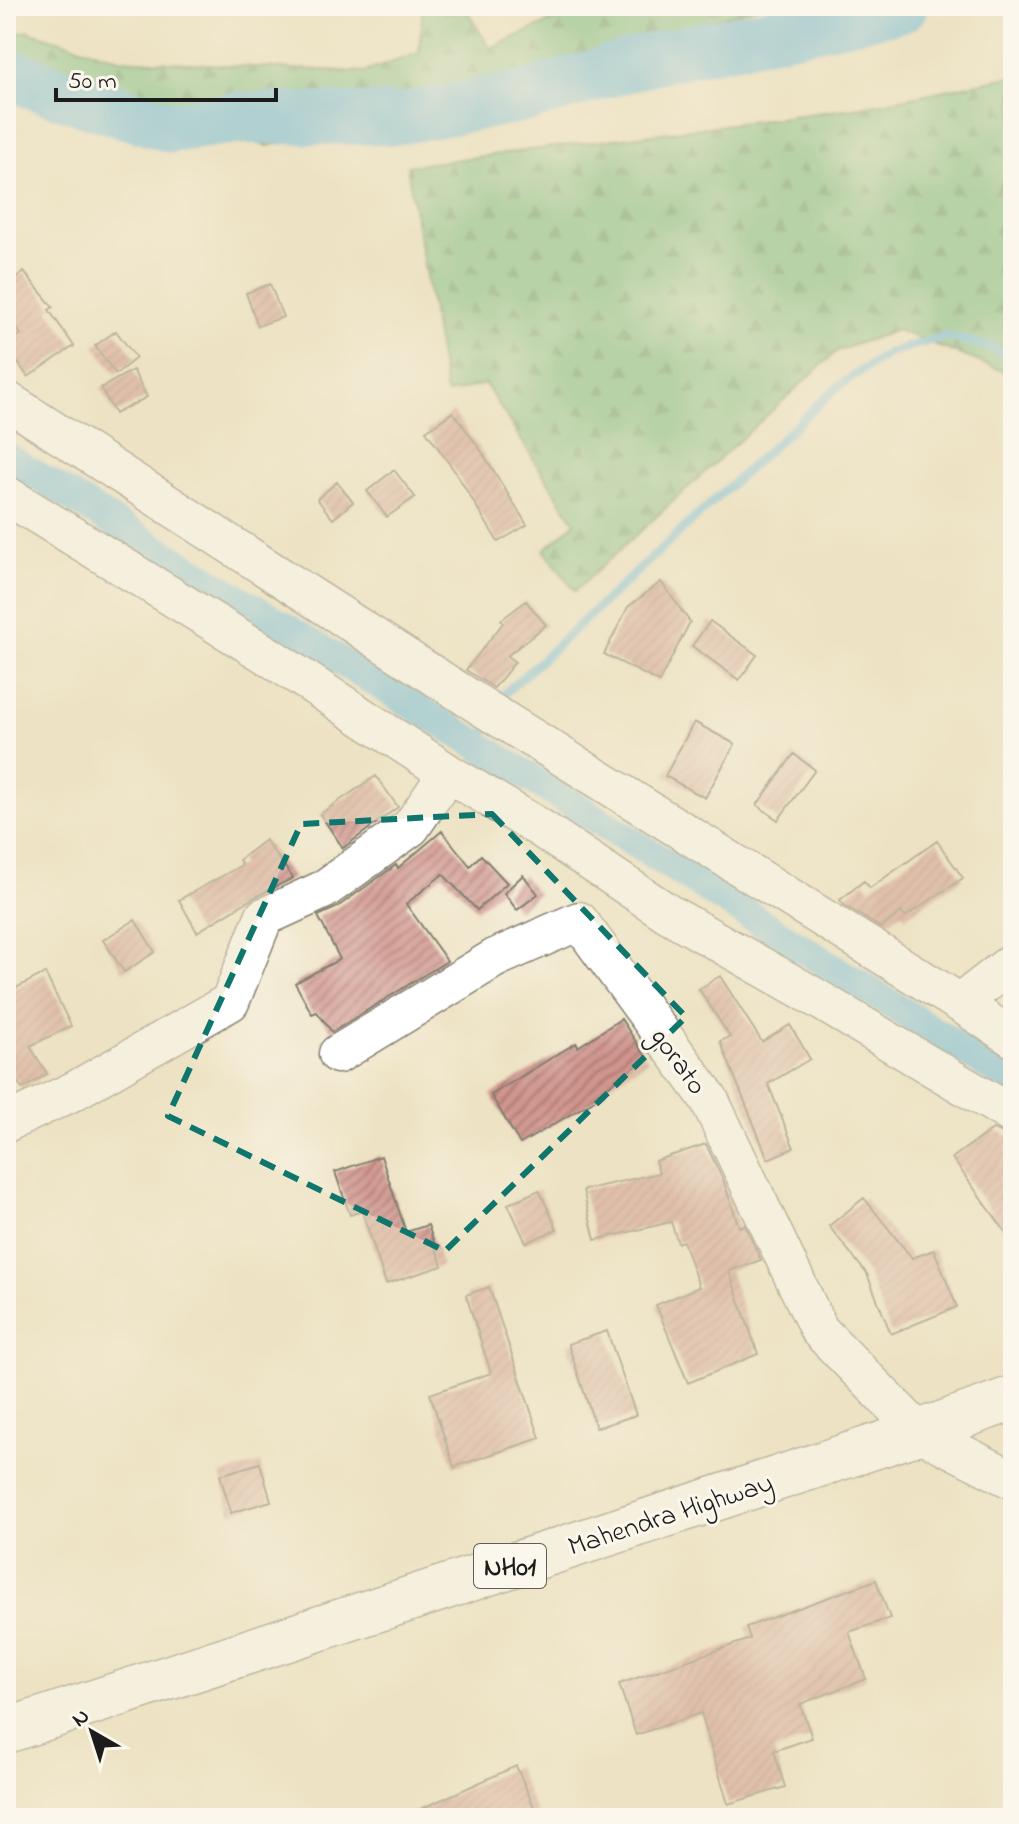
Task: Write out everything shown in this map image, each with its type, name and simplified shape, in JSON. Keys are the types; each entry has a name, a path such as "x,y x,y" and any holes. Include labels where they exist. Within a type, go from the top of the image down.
{"highway":[{"name":"Mahendra Highway","path":"6,1731 919,1432 1013,1398"}],"street":[{"path":"6,400 471,699 1013,1038"},
{"path":"6,495 267,655 448,773 540,828 669,914 1013,1115"},
{"path":"6,1123 74,1091 230,1002 264,917 323,890 411,827 448,773"},
{"name":"gorato","path":"338,1054 495,958 579,921 709,1099 819,1330 919,1432"},
{"path":"960,1003 1013,962"},
{"path":"919,1432 1013,1480"}],"highlighted area":[{"path":"492,814 686,1017 445,1251 168,1116 301,824"}],"green space":[{"path":"423,6 464,6 490,48 587,6 761,6 499,82 373,126 267,146 193,127 25,69 11,34 28,31 120,59 365,72 419,53"},
{"path":"1013,76 1013,375 897,330 837,351 575,591 544,550 575,523 485,384 446,394 407,166 862,107"}],"building":[{"path":"24,272 53,307 49,310 74,346 28,377 6,346 21,334 6,316 6,287"},
{"path":"270,284 283,317 258,326 246,293"},
{"path":"116,331 136,358 116,374 95,346"},
{"path":"133,370 147,397 115,414 101,388"},
{"path":"453,412 527,525 498,542 426,431"},
{"path":"394,470 415,497 387,517 367,491"},
{"path":"337,482 353,502 333,519 317,499"},
{"path":"661,582 690,622 659,682 604,654 628,607"},
{"path":"526,601 546,625 507,656 515,662 494,688 466,670 503,623 501,620"},
{"path":"710,621 757,655 739,680 692,646"},
{"path":"694,722 735,744 705,798 665,776"},
{"path":"794,754 815,770 778,820 757,805"},
{"path":"376,776 398,807 343,848 320,814"},
{"path":"442,831 470,866 481,855 507,883 477,910 443,874 406,904 447,961 332,1032 317,1012 312,1014 295,983 340,959 318,916 336,908 396,865 398,868"},
{"path":"265,840 293,878 197,932 179,900 242,865 239,860"},
{"path":"937,841 963,878 905,917 901,912 881,928 840,900 864,881 870,888"},
{"path":"523,875 538,894 517,910 504,893"},
{"path":"135,920 155,952 124,972 103,940"},
{"path":"45,973 71,1026 30,1046 47,1074 22,1089 6,1063 6,993"},
{"path":"720,976 762,1042 790,1025 810,1059 768,1084 794,1148 768,1159 720,1041 730,1037 699,989"},
{"path":"621,1019 648,1060 603,1090 605,1094 520,1144 491,1095 576,1043 578,1047"},
{"path":"993,1129 1013,1137 1013,1242 952,1158"},
{"path":"706,1144 724,1182 739,1227 745,1225 761,1260 729,1271 758,1354 688,1383 656,1305 699,1287 683,1241 678,1243 671,1222 595,1240 583,1190 659,1173 655,1161"},
{"path":"381,1156 406,1232 428,1225 442,1266 386,1284 362,1211 350,1215 335,1172"},
{"path":"539,1190 557,1229 526,1243 508,1204"},
{"path":"864,1198 912,1258 934,1250 957,1307 891,1334 867,1274 829,1226"},
{"path":"489,1287 540,1438 454,1467 430,1394 491,1373 466,1295"},
{"path":"607,1331 636,1415 596,1428 568,1344"},
{"path":"260,1463 271,1501 231,1513 220,1475"},
{"path":"876,1580 890,1618 849,1632 866,1679 800,1704 812,1738 774,1751 785,1787 728,1804 701,1713 636,1735 619,1684 750,1639 746,1627"},
{"path":"516,1766 539,1818 401,1818"}],"waterway":[{"path":"6,73 171,127 235,118 397,119 527,96 651,59 902,6"},
{"path":"502,696 836,388 888,353 946,336 990,347 1013,357"},
{"path":"6,457 475,743 1013,1081"},
{"path":"475,743 487,730"}]}
